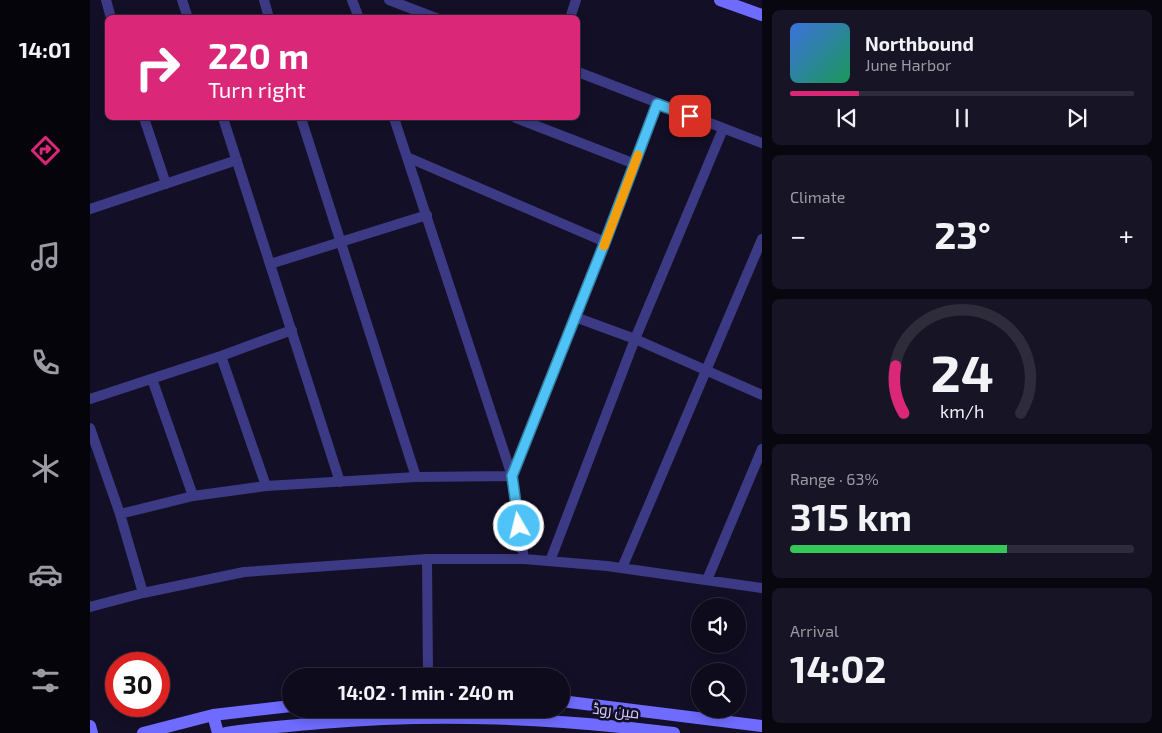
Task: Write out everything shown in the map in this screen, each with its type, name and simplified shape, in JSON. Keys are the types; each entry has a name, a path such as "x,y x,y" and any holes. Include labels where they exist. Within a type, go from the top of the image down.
{"main road":[{"path":"720,0 762,15"},
{"name":"مین روڈ","path":"570,702 759,724"},
{"path":"143,733 213,716 282,707"},
{"path":"213,716 218,733"},
{"name":"مین روڈ","path":"226,733 309,729 429,717 561,720 674,733"},
{"path":"90,726 92,733"}],"street":[{"path":"106,0 110,15"},
{"path":"182,0 187,15"},
{"path":"264,0 268,15"},
{"path":"352,0 357,15"},
{"path":"389,0 428,15"},
{"path":"571,15 576,0"},
{"path":"580,73 762,143"},
{"path":"512,476 605,242 657,104"},
{"path":"145,120 166,184"},
{"path":"223,120 340,482"},
{"path":"301,120 416,477"},
{"path":"395,120 512,476 524,559"},
{"path":"521,120 634,164"},
{"path":"550,561 635,339 723,128"},
{"path":"407,157 605,242"},
{"path":"91,206 166,184 237,160"},
{"path":"270,264 340,244 426,215"},
{"path":"622,568 762,238"},
{"path":"575,317 635,339 762,395"},
{"path":"90,399 221,356 292,330"},
{"path":"221,356 266,486"},
{"path":"152,379 193,496"},
{"path":"90,428 120,514 143,593"},
{"path":"708,580 762,449"},
{"path":"120,514 193,496 266,486 416,477 512,476"},
{"path":"90,606 244,572 427,559 524,559 550,561 622,568 762,588"},
{"path":"427,559 428,668"}],"slow traffic":[{"path":"604,246 638,155"}],"route":[{"path":"519,526 512,476 605,242 657,104 690,116"}]}
